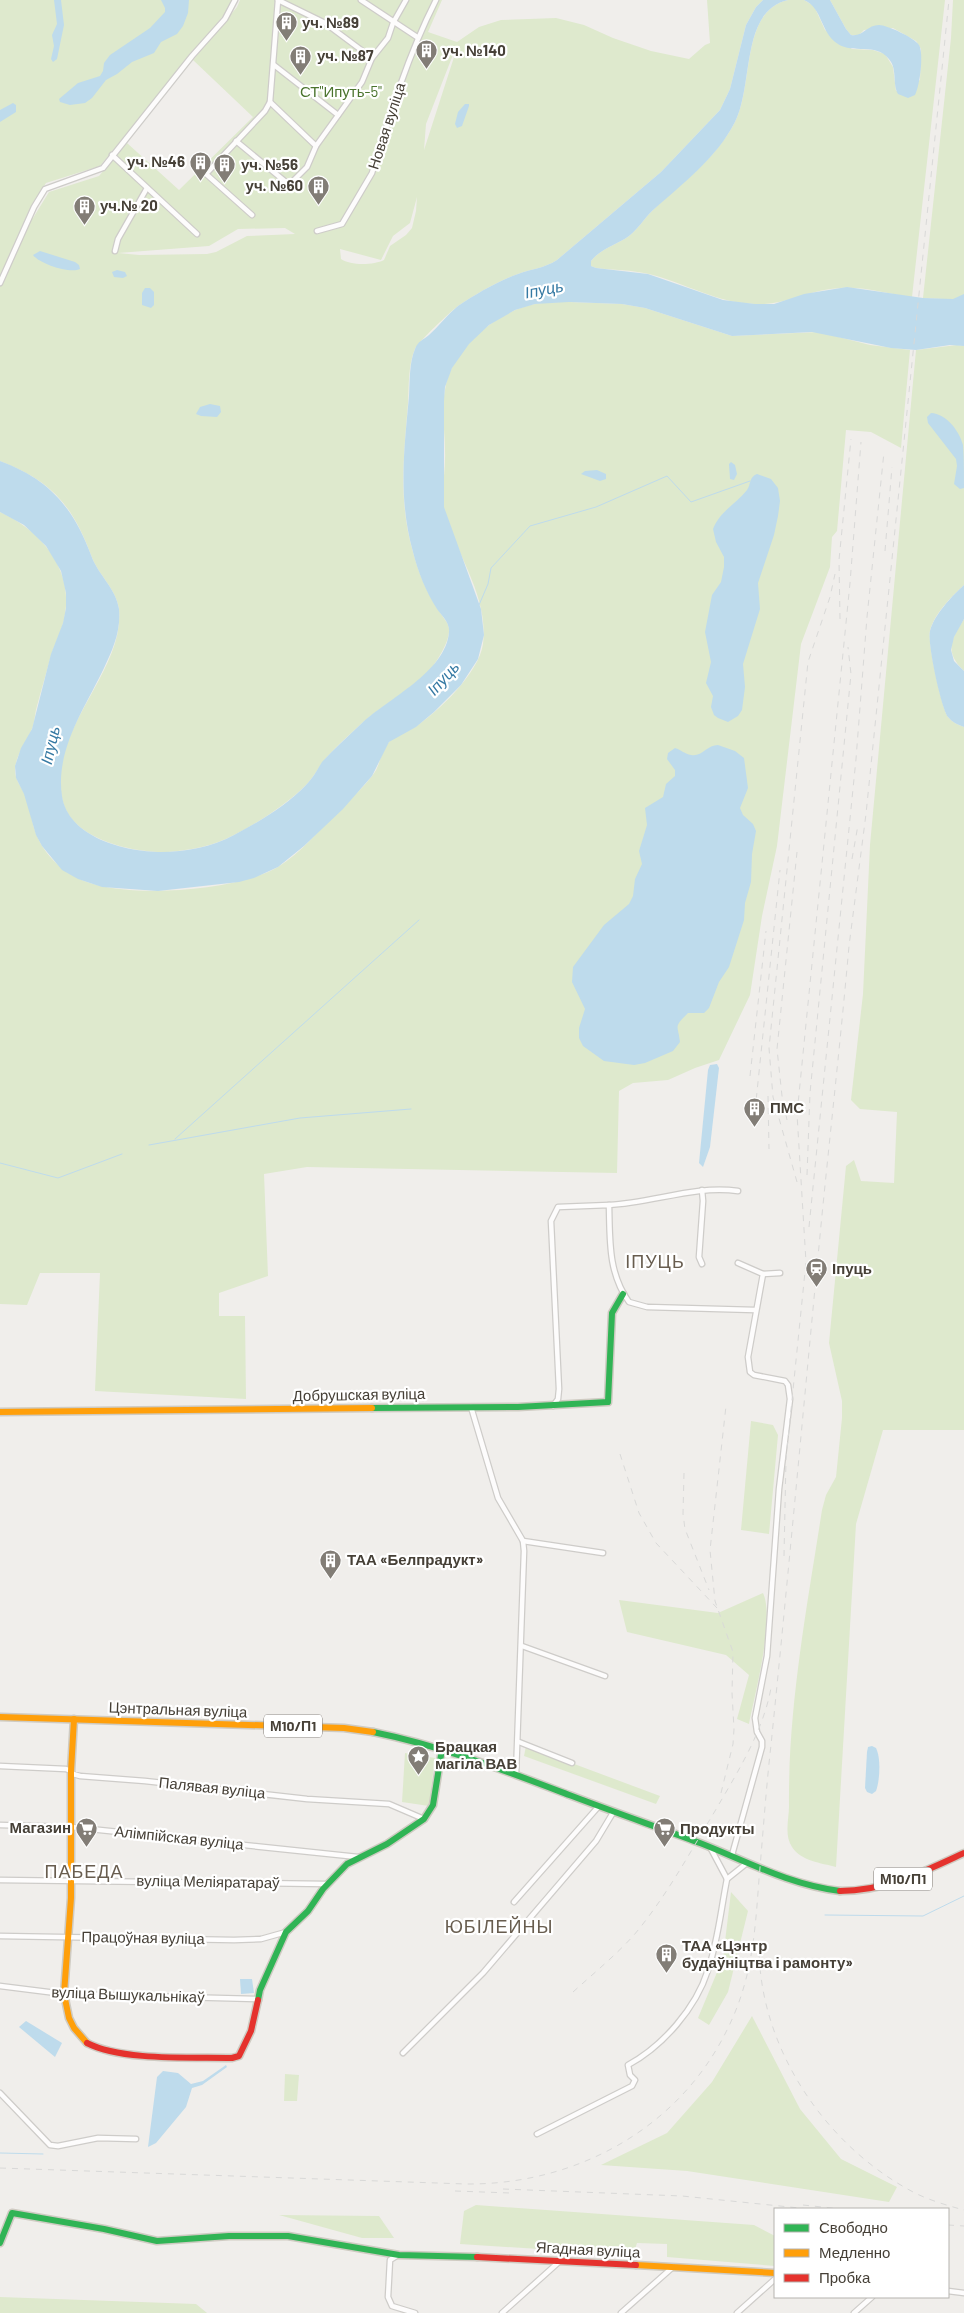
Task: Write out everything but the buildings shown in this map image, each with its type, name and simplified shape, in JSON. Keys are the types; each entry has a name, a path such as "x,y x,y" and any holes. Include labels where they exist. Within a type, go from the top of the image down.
{"street":[{"path":"0,284 34,206 45,189 103,168 192,56 225,19 235,0"},
{"path":"252,215 206,174 265,111 270,102 278,0 326,23 372,58"},
{"path":"360,0 417,37"},
{"path":"236,141 287,183 294,182 307,166 316,146 362,82 372,58 388,38 393,23 406,0"},
{"name":"Новая вуліца","path":"316,231 342,224 367,183 417,37 436,0"},
{"path":"274,65 338,114"},
{"path":"270,102 316,146"},
{"path":"112,155 197,234"},
{"path":"115,252 118,239 147,188"},
{"path":"553,1406 558,1399 560,1389 552,1251 552,1221 554,1212 558,1207 636,1204 717,1188 738,1191"},
{"path":"702,1190 700,1258 702,1264"},
{"path":"609,1206 610,1260 623,1294 629,1302 640,1306 755,1310"},
{"path":"738,1263 763,1274 780,1273"},
{"path":"732,1855 762,1747 755,1718 766,1656 779,1489 790,1399 788,1385 785,1381 754,1375 750,1372 748,1357 763,1274"},
{"name":"Добрушская вуліца","path":"0,1412 553,1406 608,1402 612,1313 623,1294"},
{"path":"471,1407 498,1498 523,1541 522,1646 516,1775"},
{"path":"523,1541 603,1553"},
{"path":"522,1646 605,1676"},
{"name":"Цэнтральная вуліца","path":"0,1717 344,1728 375,1731 442,1749"},
{"path":"74,1719 71,1770 70,1919 66,1936 64,1994 68,2020 72,2028 95,2048 104,2052 232,2058 239,2056 251,2031 257,1999 286,1932 308,1911 326,1884 339,1871 358,1857 388,1844 424,1819 433,1805 442,1749"},
{"path":"519,1742 572,1762"},
{"name":"М10/П1","path":"442,1749 732,1855 747,1863 809,1885 839,1891 873,1890 923,1871 964,1852"},
{"name":"Палявая вуліца","path":"0,1766 71,1770 73,1774 80,1776 145,1781 307,1799 389,1804 424,1819"},
{"path":"514,1902 599,1806"},
{"path":"403,2053 483,1973 596,1841 614,1811"},
{"name":"Алімпійская вуліца","path":"0,1825 71,1827 358,1857"},
{"path":"537,2134 632,2086 635,2080 630,2075 628,2065 659,2045 702,1986 712,1956 727,1879 710,1847"},
{"path":"727,1879 747,1863"},
{"name":"вуліца Меліяратараў","path":"0,1880 326,1884"},
{"name":"Працоўная вуліца","path":"0,1936 234,1940 260,1939 286,1932"},
{"name":"вуліца Вышукальнікаў","path":"0,1986 64,1994 257,1999"},
{"path":"0,2092 50,2145 58,2146 98,2138 136,2140"},
{"name":"Ягадная вуліца","path":"0,2243 12,2213 104,2229 157,2241 229,2236 288,2236 399,2255 560,2260 774,2273"},
{"path":"399,2255 390,2260 388,2297 392,2306 415,2313"},
{"path":"502,2313 560,2260"},
{"path":"621,2313 673,2267"},
{"path":"737,2313 774,2280"},
{"path":"949,2291 964,2292"},
{"path":"854,2313 871,2298"}],"green space":[{"name":"СТ\"Ипуть-5\"","path":"0,0 232,0 227,11 209,34 100,166 46,183 29,211 33,218 49,192 99,176 127,143 179,190 253,117 193,60 237,7 240,0 442,0 428,32 457,42 479,27 501,20 556,18 584,25 613,38 651,51 689,59 710,43 707,0 763,0 756,7 746,25 730,89 720,110 661,172 557,260 543,267 510,277 472,297 448,314 417,345 411,362 409,376 403,478 405,514 408,533 421,577 432,600 449,627 447,641 437,661 423,677 351,733 326,758 306,785 272,813 253,825 210,845 193,849 154,852 122,847 106,842 79,826 69,815 63,802 60,776 65,751 74,727 110,657 118,633 119,609 117,601 94,562 76,522 58,496 33,477 0,461","holes":["456,47 456,51 424,150 426,124","417,197 412,228 406,235 390,246 384,260 362,264 351,263 341,259 340,249 381,260 393,236 410,223","285,228 295,234 247,236 216,252 207,254 139,255 118,253 209,246 238,229"]},
{"path":"788,0 804,0 814,6 825,30 852,49 873,50 885,54 893,67 896,91 920,80 921,49 916,41 893,28 864,30 859,35 851,35 830,0 945,0 912,297 867,289 849,288 829,289 766,304 741,303 649,274 591,266 591,261 595,257 632,233 652,211 718,148 735,122 741,107 755,34 762,18 773,7"},
{"path":"953,0 964,0 964,300 923,298 951,38"},
{"path":"548,302 622,304 645,308 732,336 819,332 870,345 910,350 901,448 871,432 846,430 837,531 832,537 830,567 801,644 777,846 762,916 750,995 719,1060 668,1080 633,1083 619,1091 617,1173 307,1167 264,1174 268,1276 219,1293 219,1316 245,1316 246,1399 95,1391 100,1273 40,1273 27,1305 0,1304 0,512 28,529 40,540 50,552 64,581 66,597 64,620 50,659 36,708 33,726 20,752 15,770 38,838 50,857 67,872 86,882 116,889 163,891 189,889 215,886 261,875 278,867 302,848 368,781 375,772 387,744 435,712 456,691 474,667 483,644 484,627 477,593 445,513 443,490 445,459 443,405 445,390 456,360 477,335 491,324 520,308"},
{"path":"957,345 964,346 964,585 935,618 930,631 930,637 936,675 945,711 951,720 964,727 964,1430 883,1430 856,1524 836,1867 818,1863 796,1852 788,1837 795,1694 822,1510 826,1495 836,1477 842,1418 842,1401 829,1343 846,1166 854,1160 861,1181 894,1183 897,1112 860,1109 851,1100 863,994 870,845 916,350"},
{"path":"964,619 964,671 954,657 952,645 953,639"},
{"path":"751,1421 773,1425 778,1435 769,1534 741,1530"},
{"path":"763,1593 767,1620 763,1657 749,1724 737,1719 749,1675 726,1655 627,1632 619,1600 718,1613"},
{"path":"526,1746 660,1796 656,1804 524,1756"},
{"path":"405,1753 435,1758 429,1806 402,1802"},
{"path":"731,1892 748,1911 728,1992 709,2025 698,2018 723,1958"},
{"path":"752,2016 800,2109 841,2159 897,2187 889,2202 687,2171 601,2165 667,2133 712,2082"},
{"path":"285,2074 299,2075 297,2101 284,2101"},
{"path":"476,2205 754,2225 774,2235 774,2266 667,2257 667,2244 637,2243 633,2255 460,2244 464,2211"},
{"path":"279,2215 379,2216 394,2238 362,2238"},
{"path":"0,2297 196,2304 207,2313 0,2313"}],"water":[{"path":"54,0 61,0 64,25 57,59 53,62 51,59 54,46 52,35 57,24"},
{"path":"161,0 189,0 188,13 183,26 177,34 161,42 154,53 132,62 106,80 92,98 85,103 70,105 60,102 59,99 78,83 100,76 104,63 110,55 150,28 165,12"},
{"path":"763,0 788,0 773,7 762,18 755,33 741,106 735,122 727,135 718,148 686,181 652,211 632,233 599,253 591,261 591,266 648,274 723,300 755,304 774,304 804,294 847,287 923,298 953,299 964,294 964,346 950,345 916,350 891,348 812,332 732,336 645,308 622,304 569,302 535,304 515,310 489,325 469,344 452,368 445,387 444,507 481,609 484,635 478,659 461,685 416,727 389,742 372,776 343,809 304,846 278,867 254,878 239,882 158,891 102,887 78,879 62,870 42,846 36,835 24,794 16,778 15,766 21,748 32,729 51,654 63,623 66,593 61,571 46,546 24,525 0,512 0,461 17,468 46,486 67,509 84,538 94,562 114,595 119,609 118,632 113,647 67,746 61,779 62,796 66,810 86,832 100,839 131,849 161,852 189,850 208,846 234,835 263,819 311,780 322,762 361,724 427,672 438,660 445,646 449,632 448,626 426,589 420,574 408,532 405,513 404,455 411,366 416,346 433,332 454,309 472,297 510,277 543,267 557,260 661,172 720,110 730,89 746,25 756,7"},
{"path":"804,0 830,0 851,35 859,34 879,25 900,32 916,42 920,49 921,70 915,95 908,98 898,94 893,66 883,54 877,51 844,47 832,39 815,9"},
{"path":"13,103 16,105 16,112 0,122 0,110"},
{"path":"465,104 469,104 469,106 462,126 457,128 455,124 458,112"},
{"path":"40,251 75,262 79,265 80,269 69,270 48,265 33,255"},
{"path":"117,270 125,272 127,276 123,278 114,277 112,272"},
{"path":"145,288 150,288 154,292 154,305 151,308 142,305 142,293"},
{"path":"210,404 220,406 221,412 217,417 196,414 200,407"},
{"path":"931,413 942,416 947,420 961,439 963,445 964,488 960,489 954,484 957,466 956,459 928,423 927,417"},
{"path":"731,462 735,465 737,474 734,480 730,479 729,464"},
{"path":"597,470 606,474 606,479 600,481 581,474 585,471"},
{"path":"757,474 771,479 778,488 780,501 774,535 758,583 760,609 743,664 745,687 742,710 738,716 728,722 714,715 711,707 713,696 706,683 711,662 705,632 712,595 721,582 724,567 724,557 716,542 713,529 724,512 747,490 751,479"},
{"path":"964,585 964,619 954,637 951,650 954,661 964,671 964,727 951,720 945,711 935,674 930,631 939,612"},
{"path":"718,745 735,751 744,758 748,788 740,808 743,815 753,824 756,831 752,854 751,882 745,903 744,920 729,967 719,982 709,1008 704,1013 688,1013 678,1024 680,1042 673,1051 645,1063 634,1065 604,1061 583,1046 579,1038 579,1028 585,1009 572,982 573,967 604,925 629,904 633,896 635,879 642,864 639,851 647,825 645,808 663,797 666,784 675,776 675,770 667,759 668,753 675,748 695,755"},
{"path":"717,1064 719,1068 710,1147 703,1167 699,1163 708,1070 710,1065"},
{"path":"872,1746 878,1752 879,1769 876,1791 872,1794 867,1792 865,1788 867,1752 868,1747"},
{"path":"240,1979 252,1979 254,1993 241,1994"},
{"path":"26,2021 62,2043 55,2057 19,2027"},
{"path":"226,2065 227,2067 202,2085 192,2088 186,2107 156,2143 148,2147 157,2077 163,2071 178,2073 191,2084 203,2081"}],"waterway":[{"path":"479,605 488,584 491,568 530,526 596,507 667,476 691,502 750,481"},
{"path":"175,1139 419,920"},
{"path":"149,1145 300,1118 411,1109"},
{"path":"0,1163 58,1178 122,1154"},
{"path":"825,1915 923,1916 964,1896"},
{"path":"0,2153 43,2154"}],"railway":[{"path":"0,2168 466,2184 506,2182 545,2174 583,2162 619,2145 651,2123 681,2096 706,2065 727,2030 742,1993 754,1938 849,946 866,814 949,0"},
{"path":"840,619 839,560 851,439"},
{"path":"784,1556 786,1459 806,1262 797,1114 850,583 861,442"},
{"path":"809,1227 856,759 867,617 884,452"},
{"path":"885,551 892,467"},
{"path":"797,1182 773,1097 769,1048 808,662 830,597 835,574"},
{"path":"807,1175 810,1093 851,674 848,647"},
{"path":"852,859 858,825"},
{"path":"787,1120 782,1096 777,1049 797,852"},
{"path":"755,1111 780,870"},
{"path":"750,1076 766,931"},
{"path":"768,1096 769,1149"},
{"path":"721,1793 733,1744 733,1652 715,1601 710,1550 726,1406"},
{"path":"620,1454 639,1513 656,1543 717,1608"},
{"path":"684,1473 683,1514 685,1529 709,1590"},
{"path":"573,1992 634,1935 667,1890 748,1752 762,1720 771,1688"},
{"path":"759,1944 762,1982 770,2020 785,2056 804,2090 827,2122 854,2150 884,2174 917,2194 964,2210"},
{"path":"503,2189 682,2196 799,2208"},
{"path":"455,2191 510,2193"},
{"path":"803,2205 832,2208"},
{"path":"949,2225 964,2226"}],"traffic: fast":[{"path":"372,1408 518,1407 608,1402 612,1313 623,1294"},
{"path":"373,1732 424,1744 474,1760 700,1843 786,1878 804,1884 840,1891"},
{"path":"258,2000 260,1990 286,1932 308,1911 323,1889 347,1864 387,1844 424,1819 433,1805 442,1749"},
{"path":"0,2243 12,2213 104,2229 157,2241 229,2236 288,2236 399,2255 477,2257"}],"traffic: slow":[{"path":"0,1412 372,1408"},
{"path":"0,1717 344,1728 373,1732"},
{"path":"74,1719 71,1771 71,1898 64,1994 69,2018 74,2028 87,2043"},
{"path":"636,2265 774,2273"}],"traffic: jam":[{"path":"840,1891 873,1888 889,1884 964,1853"},
{"path":"87,2043 101,2049 137,2055 178,2058 232,2058 239,2056 251,2031 258,2000"},
{"path":"477,2257 636,2265"}],"place":[{"name":"уч. №89","path":"286,42"},
{"name":"уч. №140","path":"426,70"},
{"name":"уч. №87","path":"301,75"},
{"name":"уч. №46","path":"201,181"},
{"name":"уч. №56","path":"225,184"},
{"name":"уч. №60","path":"319,205"},
{"name":"уч.№ 20","path":"84,225"},
{"name":"ПМС","path":"754,1127"},
{"name":"Іпуць","path":"816,1288"},
{"name":"ТАА «Белпрадукт»","path":"331,1579"},
{"name":"Брацкая магіла ВАВ","path":"419,1775"},
{"name":"Магазин","path":"87,1847"},
{"name":"Продукты","path":"664,1848"},
{"name":"ТАА «Цэнтр будаўніцтва і рамонту»","path":"666,1974"}],"district":[{"name":"ІПУЦЬ","path":"655,1262"},
{"name":"ПАБЕДА","path":"84,1872"},
{"name":"ЮБІЛЕЙНЫ","path":"499,1927"}]}
